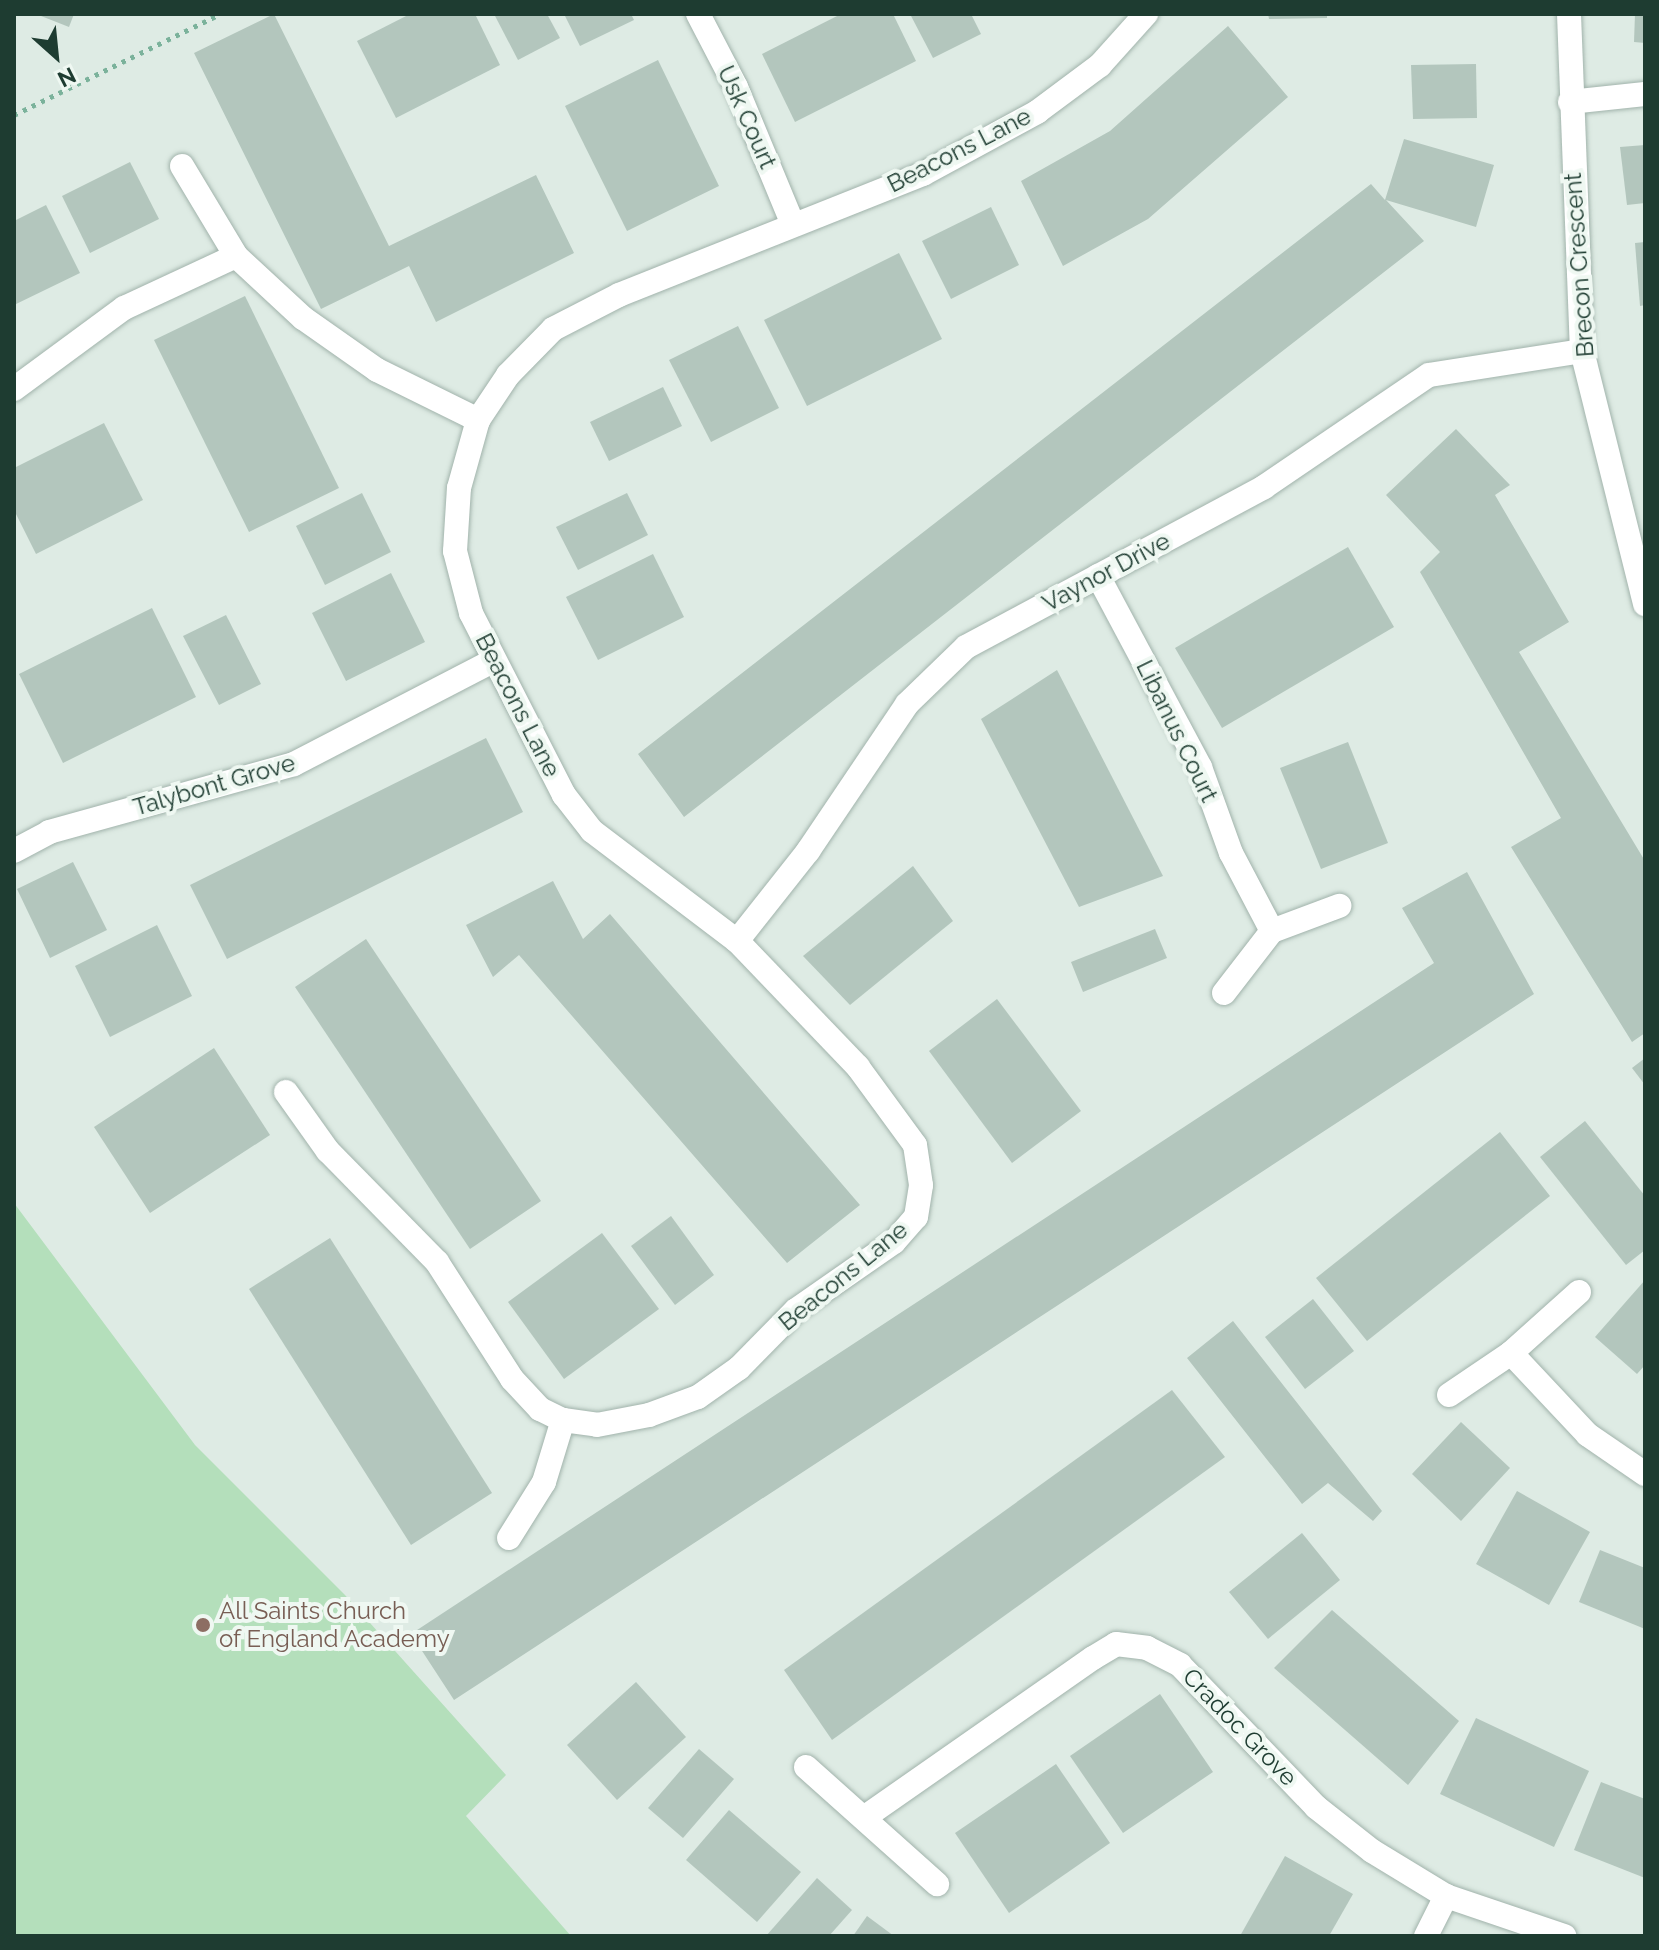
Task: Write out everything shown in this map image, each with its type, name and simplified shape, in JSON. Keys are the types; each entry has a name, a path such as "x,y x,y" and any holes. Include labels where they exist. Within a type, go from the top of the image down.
{"street":[{"name":"Usk Court","path":"698,14 736,87 792,222"},
{"name":"Beacons Lane","path":"286,1092 328,1151 437,1262 512,1379 540,1409 563,1420 597,1425 649,1415 698,1397 739,1368 796,1310 894,1242 916,1217 921,1185 915,1145 896,1114 858,1067 737,941 592,831 564,795 471,613 455,551 459,488 478,420 508,375 553,329 619,295 792,222 923,174 1037,112 1100,65 1146,14"},
{"name":"Brecon Crescent","path":"1569,14 1582,351 1645,604"},
{"path":"1570,102 1645,94"},
{"path":"182,166 236,256 303,318 377,370 478,420"},
{"path":"14,389 124,308 236,256"},
{"name":"Vaynor Drive","path":"737,941 808,851 907,704 966,647 1264,487 1429,375 1582,351"},
{"name":"Libanus Court","path":"1098,576 1200,767 1231,853 1272,931"},
{"name":"Talybont Grove","path":"14,851 49,832 294,764 493,661"},
{"path":"1224,993 1272,931 1339,906"},
{"path":"1449,1395 1511,1353 1579,1292"},
{"path":"1511,1353 1588,1435 1645,1474"},
{"path":"509,1538 544,1482 563,1420"},
{"name":"Cradoc Grove","path":"865,1817 1116,1644 1147,1648 1180,1665 1316,1807 1372,1851 1446,1896 1564,1936"},
{"path":"806,1767 937,1884"},
{"path":"1426,1936 1446,1896"}],"path":[{"path":"14,115 220,14"}],"green space":[{"name":"All Saints Church of England Academy","path":"14,1203 195,1445 345,1595 506,1775 466,1816 571,1936 14,1936"}],"building":[{"path":"36,14 74,14 69,27"},
{"path":"274,14 389,246 536,175 574,253 436,322 409,266 321,309 194,53"},
{"path":"410,14 475,14 500,65 396,118 357,41"},
{"path":"494,14 547,14 560,38 518,60"},
{"path":"564,14 631,14 634,20 580,46"},
{"path":"841,14 893,14 916,61 795,122 762,54"},
{"path":"910,14 971,14 981,34 933,58"},
{"path":"1268,14 1327,14 1327,18 1269,19"},
{"path":"1635,14 1645,14 1645,43 1634,42"},
{"path":"1228,26 1288,97 1148,219 1063,266 1021,181 1110,131"},
{"path":"658,60 719,186 627,231 565,106"},
{"path":"1476,64 1477,118 1413,119 1411,65"},
{"path":"1404,139 1494,165 1476,227 1386,200 1424,241 684,817 638,754 1371,184 1385,200"},
{"path":"1645,145 1645,203 1627,205 1620,147"},
{"path":"130,162 159,219 90,253 62,196"},
{"path":"46,205 80,273 14,305 14,221"},
{"path":"991,207 1019,265 951,299 922,241"},
{"path":"1645,242 1645,305 1640,306 1635,243"},
{"path":"899,253 942,339 807,406 764,320"},
{"path":"245,296 339,488 249,532 154,340"},
{"path":"738,326 779,408 711,442 669,360"},
{"path":"663,387 682,426 609,461 590,422"},
{"path":"104,423 143,500 36,554 14,510 14,468"},
{"path":"1456,429 1510,485 1495,495 1569,622 1519,652 1645,861 1645,1033 1632,1042 1511,847 1561,818 1420,572 1440,552 1386,495"},
{"path":"362,493 391,552 325,585 296,526"},
{"path":"627,493 648,535 578,570 556,527"},
{"path":"1348,547 1394,627 1222,728 1175,648"},
{"path":"653,554 684,617 598,660 566,597"},
{"path":"391,573 425,642 346,681 312,613"},
{"path":"152,608 196,697 63,763 19,674"},
{"path":"226,615 261,684 219,705 183,636"},
{"path":"1057,670 1163,876 1079,907 981,719"},
{"path":"486,738 523,812 227,959 190,885"},
{"path":"1348,742 1388,843 1321,869 1280,768"},
{"path":"73,862 107,930 50,958 17,889"},
{"path":"913,866 953,921 850,1005 803,956"},
{"path":"1467,872 1534,994 454,1700 411,1634 1434,963 1402,908"},
{"path":"553,881 583,939 610,914 860,1205 787,1263 519,955 493,977 466,925"},
{"path":"157,925 192,996 110,1037 75,966"},
{"path":"1155,929 1167,958 1083,992 1071,962"},
{"path":"366,939 541,1201 470,1249 295,987"},
{"path":"997,999 1081,1111 1012,1163 929,1051"},
{"path":"214,1048 270,1135 150,1213 94,1127"},
{"path":"1645,1058 1645,1085 1632,1068"},
{"path":"1585,1121 1645,1196 1645,1250 1626,1265 1540,1157"},
{"path":"1500,1132 1550,1196 1367,1341 1316,1278"},
{"path":"671,1216 714,1275 675,1305 631,1246"},
{"path":"602,1233 659,1309 564,1379 508,1302"},
{"path":"330,1238 492,1493 411,1545 249,1289"},
{"path":"1645,1280 1645,1365 1637,1374 1595,1337"},
{"path":"1313,1299 1354,1351 1305,1389 1265,1337"},
{"path":"1233,1321 1382,1511 1373,1521 1328,1483 1302,1504 1187,1358"},
{"path":"1172,1390 1225,1457 832,1740 784,1670"},
{"path":"1461,1422 1510,1468 1461,1521 1412,1474"},
{"path":"1517,1491 1590,1532 1549,1605 1476,1564"},
{"path":"1302,1533 1340,1580 1268,1639 1229,1592"},
{"path":"1600,1550 1645,1568 1645,1629 1579,1602"},
{"path":"1332,1610 1459,1721 1408,1785 1274,1668"},
{"path":"636,1682 686,1737 617,1800 567,1745"},
{"path":"1160,1694 1213,1772 1123,1833 1070,1756"},
{"path":"1476,1718 1589,1771 1554,1847 1440,1794"},
{"path":"699,1749 734,1779 683,1838 648,1808"},
{"path":"1056,1764 1110,1843 1009,1913 955,1833"},
{"path":"1601,1782 1645,1799 1645,1878 1574,1850"},
{"path":"729,1810 801,1872 757,1922 686,1860"},
{"path":"1285,1856 1353,1894 1329,1936 1240,1936"},
{"path":"817,1878 852,1910 829,1936 766,1936"},
{"path":"867,1916 894,1936 853,1936"}],"place":[{"name":"All Saints Church of England Academy","path":"203,1625"}]}
